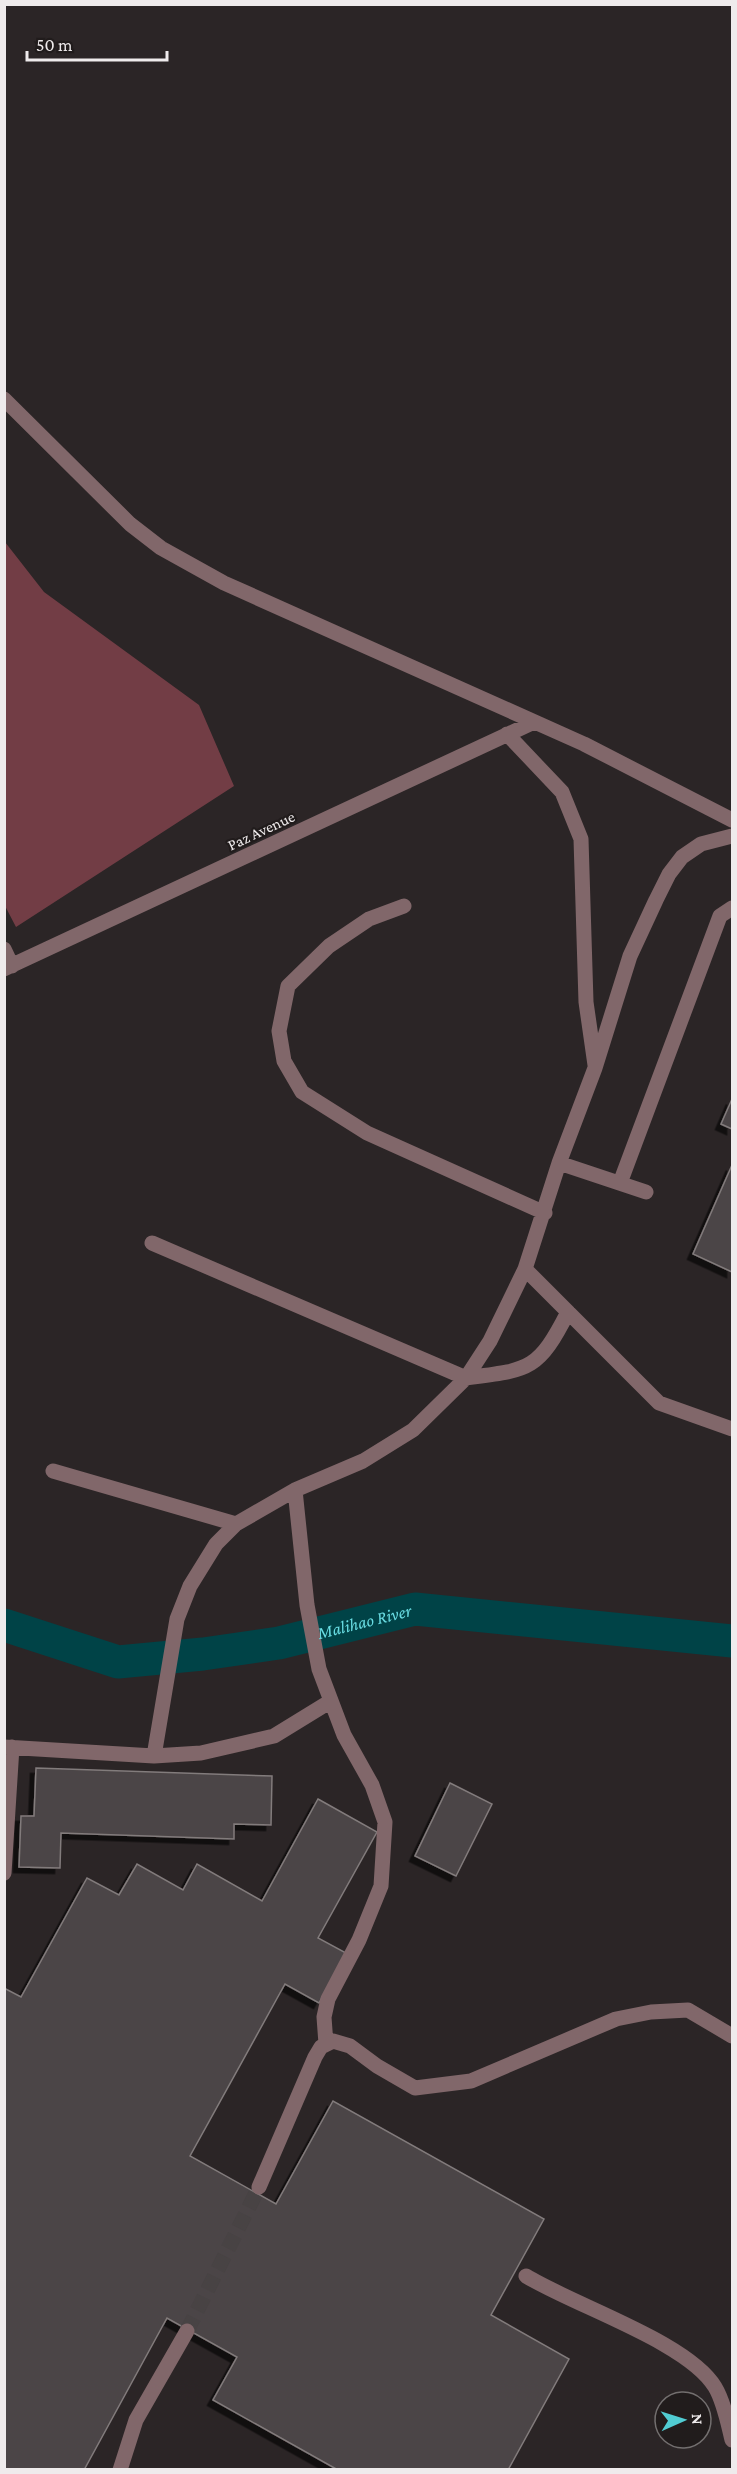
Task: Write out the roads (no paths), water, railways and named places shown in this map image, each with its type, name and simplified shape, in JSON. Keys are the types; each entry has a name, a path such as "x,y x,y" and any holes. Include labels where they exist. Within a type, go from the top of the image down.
{"street":[{"path":"4,399 130,524 186,564 532,723 584,744 732,820"},
{"name":"Paz Avenue","path":"8,967 532,723"},
{"path":"507,734 562,792 581,839 586,1002 595,1068"},
{"path":"154,1756 177,1619 200,1566 216,1544 236,1524 295,1490 363,1461 413,1430 466,1378 490,1341 525,1269 545,1213 559,1162 595,1068 630,956 669,874 682,857 701,844 732,836"},
{"path":"404,906 369,919 329,946 288,986 279,1031 284,1061 302,1092 367,1133 545,1213"},
{"path":"620,1183 720,916 732,908"},
{"path":"4,949 8,967"},
{"path":"559,1162 646,1192"},
{"path":"152,1243 466,1378 519,1371 538,1358 552,1343 568,1312"},
{"path":"525,1269 659,1403 732,1429"},
{"path":"54,1471 236,1524"},
{"path":"295,1490 307,1605 319,1669 344,1735 372,1785 383,1812 385,1843 381,1887 359,1940 328,2000 324,2017 326,2044"},
{"path":"4,1873 8,1747 154,1756 201,1753 274,1736 331,1701"},
{"path":"259,2187 315,2057 326,2044 333,2041 350,2046 377,2066 415,2088 471,2080 616,2019 651,2012 688,2010 712,2022 732,2036"},
{"path":"526,2276 664,2345 700,2367 717,2389 732,2440"},
{"path":"120,2469 136,2420 187,2331"}],"waterway":[{"name":"Malihao River","path":"4,1625 118,1662 203,1654 279,1643 415,1609 732,1641"}],"tunnel":[{"path":"187,2331 259,2187"}]}
